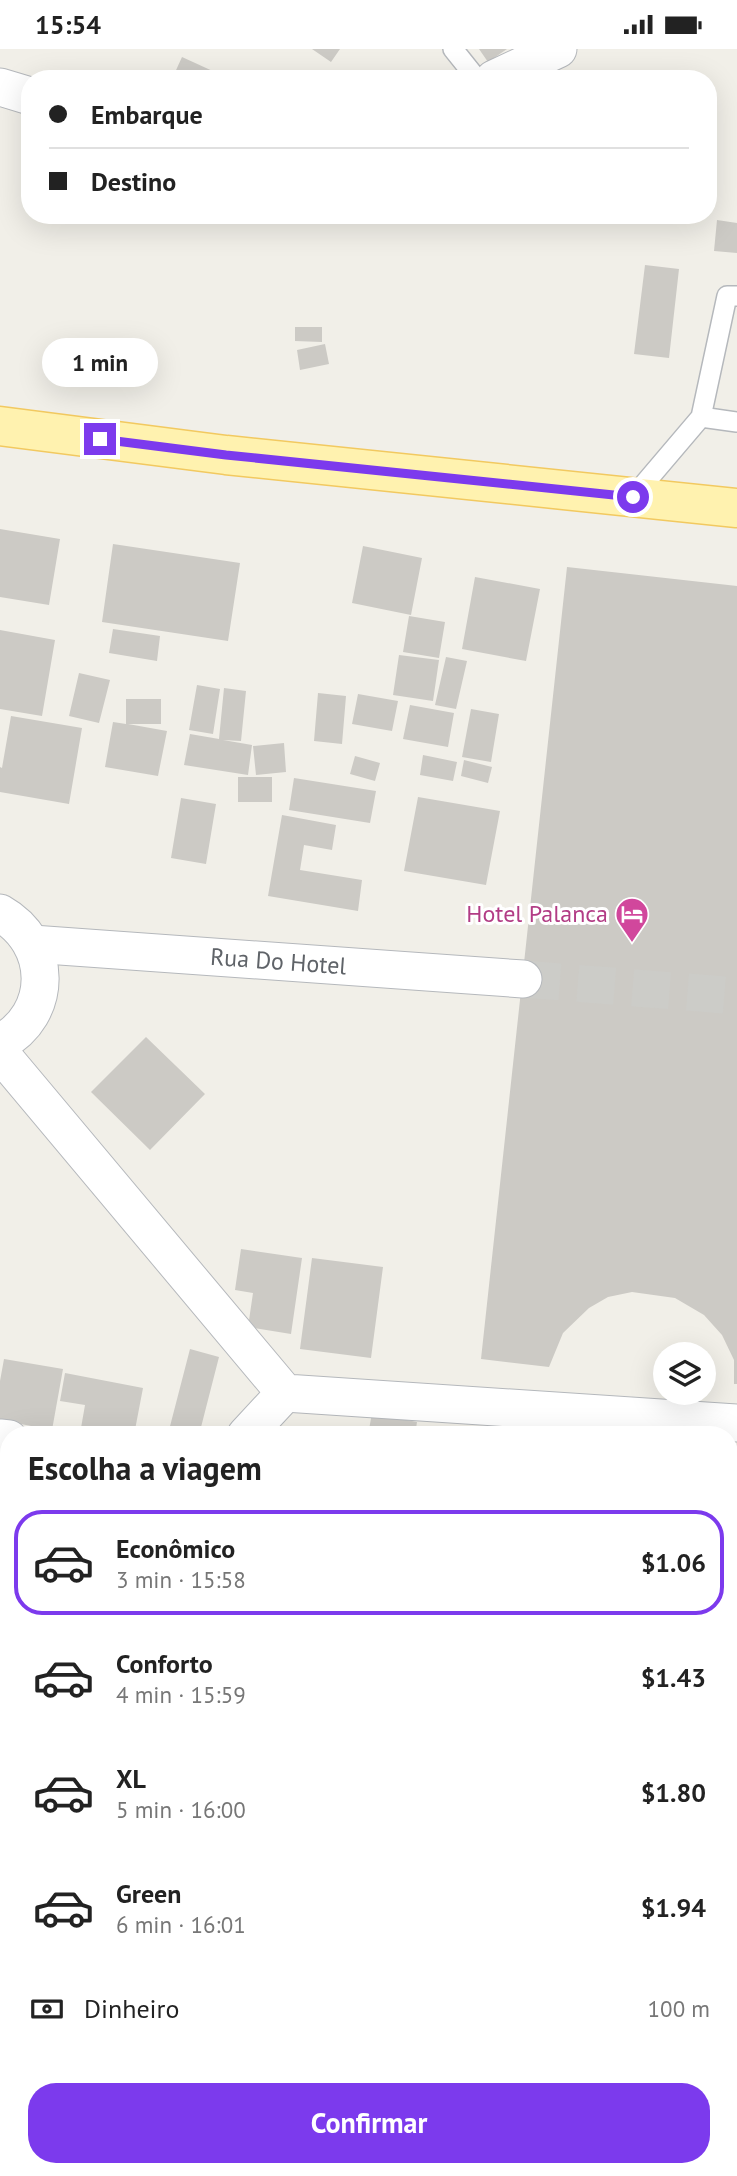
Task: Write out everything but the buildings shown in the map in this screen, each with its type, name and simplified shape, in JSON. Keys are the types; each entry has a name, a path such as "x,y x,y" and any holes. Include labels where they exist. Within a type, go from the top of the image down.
{"main road":[{"path":"0,426 226,455 737,508"}],"street":[{"path":"513,70 558,49"},
{"path":"0,87 21,93"},
{"path":"0,913 22,930 32,944 41,978 33,1011 23,1026 0,1043"},
{"name":"Rua Do Hotel","path":"32,944 523,979"},
{"path":"0,1053 285,1393 737,1423"},
{"path":"254,1426 285,1393"}],"lane":[{"path":"453,49 470,70"},
{"path":"633,497 701,417 727,296 737,296"},
{"path":"701,417 737,422"}],"tunnel":[{"path":"523,979 737,996"}],"place":[{"name":"Hotel Palanca","path":"632,944"}],"route":[{"path":"100,439 226,455 633,497"}]}
